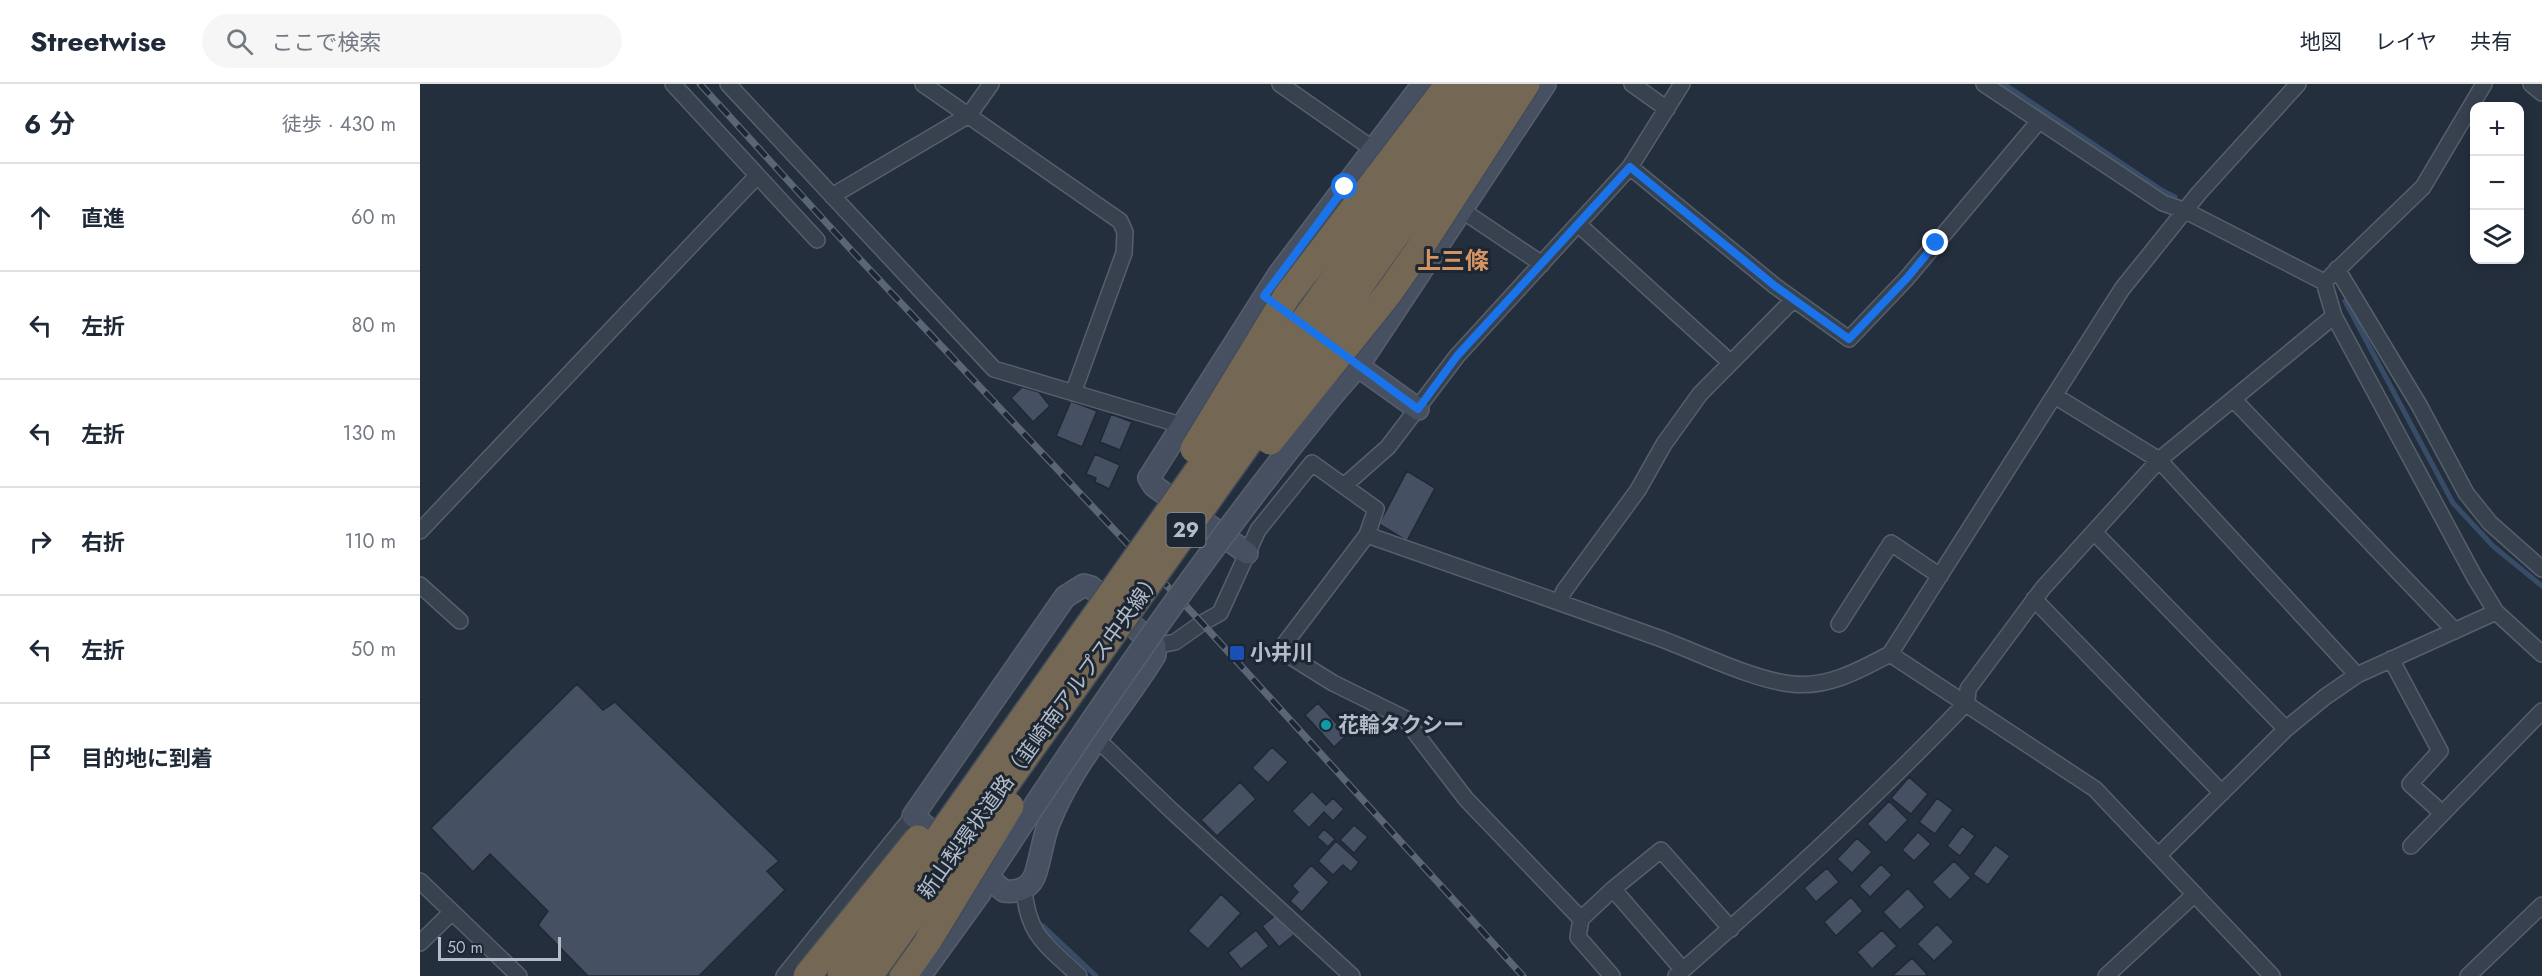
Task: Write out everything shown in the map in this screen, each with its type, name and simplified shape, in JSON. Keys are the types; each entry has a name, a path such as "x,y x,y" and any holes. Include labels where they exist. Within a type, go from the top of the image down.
{"highway":[{"path":"1086,651 1270,322 1320,250 1449,84"},
{"name":"新山梨環状道路（韮崎南アルプス中央線）","path":"869,976 1041,734 1086,651 1472,84"},
{"name":"新山梨環状道路（韮崎南アルプス中央線）","path":"841,976 1001,751 1086,651 1503,84"},
{"path":"1086,651 1369,319 1416,254 1526,84"},
{"path":"903,976 929,939 1027,778 1041,734"},
{"path":"807,976 940,813 1001,751"}],"street":[{"path":"673,84 817,240"},
{"path":"728,84 994,369 1181,425"},
{"path":"923,84 1120,221 1125,232 1124,254 1073,393"},
{"path":"832,196 969,115 991,84"},
{"path":"1280,84 1373,149"},
{"path":"1247,553 1154,486 1149,478 1264,296 1423,84"},
{"path":"920,976 980,893 987,877 1079,738 1214,548 1268,474 1358,366 1463,211 1545,84"},
{"path":"1632,84 1667,109"},
{"path":"1346,485 1388,447 1457,356 1630,167 1682,84"},
{"path":"1984,84 2163,203 2186,211 2324,282 2334,316 2468,566 2496,612 2542,654"},
{"path":"1366,535 1559,602 1757,675 1792,684 1822,683 1851,675 1890,654 2122,289 2245,140 2298,84"},
{"path":"2324,282 2423,188 2484,84"},
{"path":"2531,84 2542,93"},
{"path":"1630,167 1793,300 1849,339 1907,278 2039,121"},
{"path":"420,531 757,176"},
{"path":"1463,211 1542,264"},
{"path":"1578,224 1730,362"},
{"path":"2337,269 2420,405 2466,493 2490,523 2542,569"},
{"path":"1264,296 1418,409"},
{"path":"1559,602 1569,583 1638,490 1670,435 1700,394 1793,300"},
{"path":"1613,889 1679,973 1785,880 1909,763 1966,702 1968,689 2034,599 2159,460 2334,316"},
{"path":"2055,396 2159,460 2357,675"},
{"path":"2234,400 2455,631"},
{"path":"1155,646 1175,642 1202,623 1220,614 1258,530 1312,463 1346,485 1376,509 1366,535 1280,650 1334,683 1404,718 1466,798 1581,919"},
{"path":"2094,532 2286,729"},
{"path":"1839,624 1891,543 1940,576"},
{"path":"420,585 460,621"},
{"path":"784,976 913,816 1065,597 1084,585 1091,587 1155,646 1155,656 1096,738 1059,802 1044,837 1033,880 1023,889 1004,891 913,816"},
{"path":"2034,599 2222,793"},
{"path":"2159,855 2286,729 2357,675 2496,612"},
{"path":"1890,654 2095,789 2272,976"},
{"path":"2391,659 2440,750 2410,784 2442,813"},
{"path":"2410,846 2542,711"},
{"path":"1096,738 1352,976"},
{"path":"1612,976 1578,937 1581,919 1613,889 1661,850 1731,929"},
{"path":"420,881 519,976"},
{"path":"1023,889 1028,920 1036,934 1079,976"},
{"path":"2106,976 2195,894"},
{"path":"2468,976 2542,905"},
{"path":"420,942 452,912"}],"building":[{"path":"1022,387 1039,392 1050,406 1033,422 1011,398"},
{"path":"1071,401 1097,411 1082,447 1056,436"},
{"path":"1111,414 1132,422 1120,450 1100,442"},
{"path":"1095,454 1120,465 1109,489 1095,482 1096,478 1086,474"},
{"path":"1407,471 1435,488 1407,541 1379,524"},
{"path":"577,684 603,710 615,702 779,861 767,871 785,890 699,976 588,976 538,925 548,911 490,854 473,872 431,828"},
{"name":"花輪タクシー","path":"1318,703 1347,735 1334,747 1305,715"},
{"path":"1272,747 1288,762 1268,783 1252,768"},
{"path":"1909,777 1928,794 1911,814 1891,798"},
{"path":"1240,782 1256,799 1217,836 1201,820"},
{"path":"1312,791 1326,805 1333,798 1344,809 1333,821 1324,812 1309,828 1292,811"},
{"path":"1937,798 1953,810 1935,834 1919,822"},
{"path":"1889,801 1908,820 1886,843 1867,824"},
{"path":"1354,825 1368,837 1354,853 1340,840"},
{"path":"1962,826 1975,836 1960,856 1947,846"},
{"path":"1324,829 1335,839 1328,847 1317,837"},
{"path":"1918,832 1931,844 1914,861 1902,850"},
{"path":"1857,838 1872,852 1852,873 1837,859"},
{"path":"1336,841 1359,862 1351,872 1343,865 1333,875 1318,861"},
{"path":"1995,845 2010,856 1988,885 1973,874"},
{"path":"1954,861 1971,878 1950,900 1932,882"},
{"path":"1881,864 1892,875 1870,897 1859,886"},
{"path":"1311,865 1329,882 1302,912 1290,901 1298,892 1292,886"},
{"path":"1827,868 1839,882 1816,902 1804,888"},
{"path":"1908,888 1925,907 1900,930 1883,912"},
{"path":"1221,894 1241,913 1208,949 1188,931"},
{"path":"1851,897 1863,911 1836,936 1824,922"},
{"path":"1277,914 1294,935 1279,947 1262,926"},
{"path":"1937,924 1954,942 1934,961 1917,944"},
{"path":"1256,930 1269,946 1241,969 1228,953"},
{"path":"1882,930 1897,946 1872,969 1857,952"},
{"path":"1912,958 1927,974 1925,976 1892,976"}],"waterway":[{"path":"2004,84 2175,197"},
{"path":"2345,301 2453,503 2493,546 2542,586"},
{"path":"1043,926 1096,976"}],"railway":[{"path":"700,84 853,252 1202,623 1523,976"}],"place":[{"name":"小井川","path":"1237,653"},
{"name":"花輪タクシー","path":"1326,725"}],"district":[{"name":"上三條","path":"1453,260"}],"route":[{"path":"1345,187 1264,296 1418,409 1457,356 1630,167 1775,286 1849,339 1907,278 1936,243"}]}
